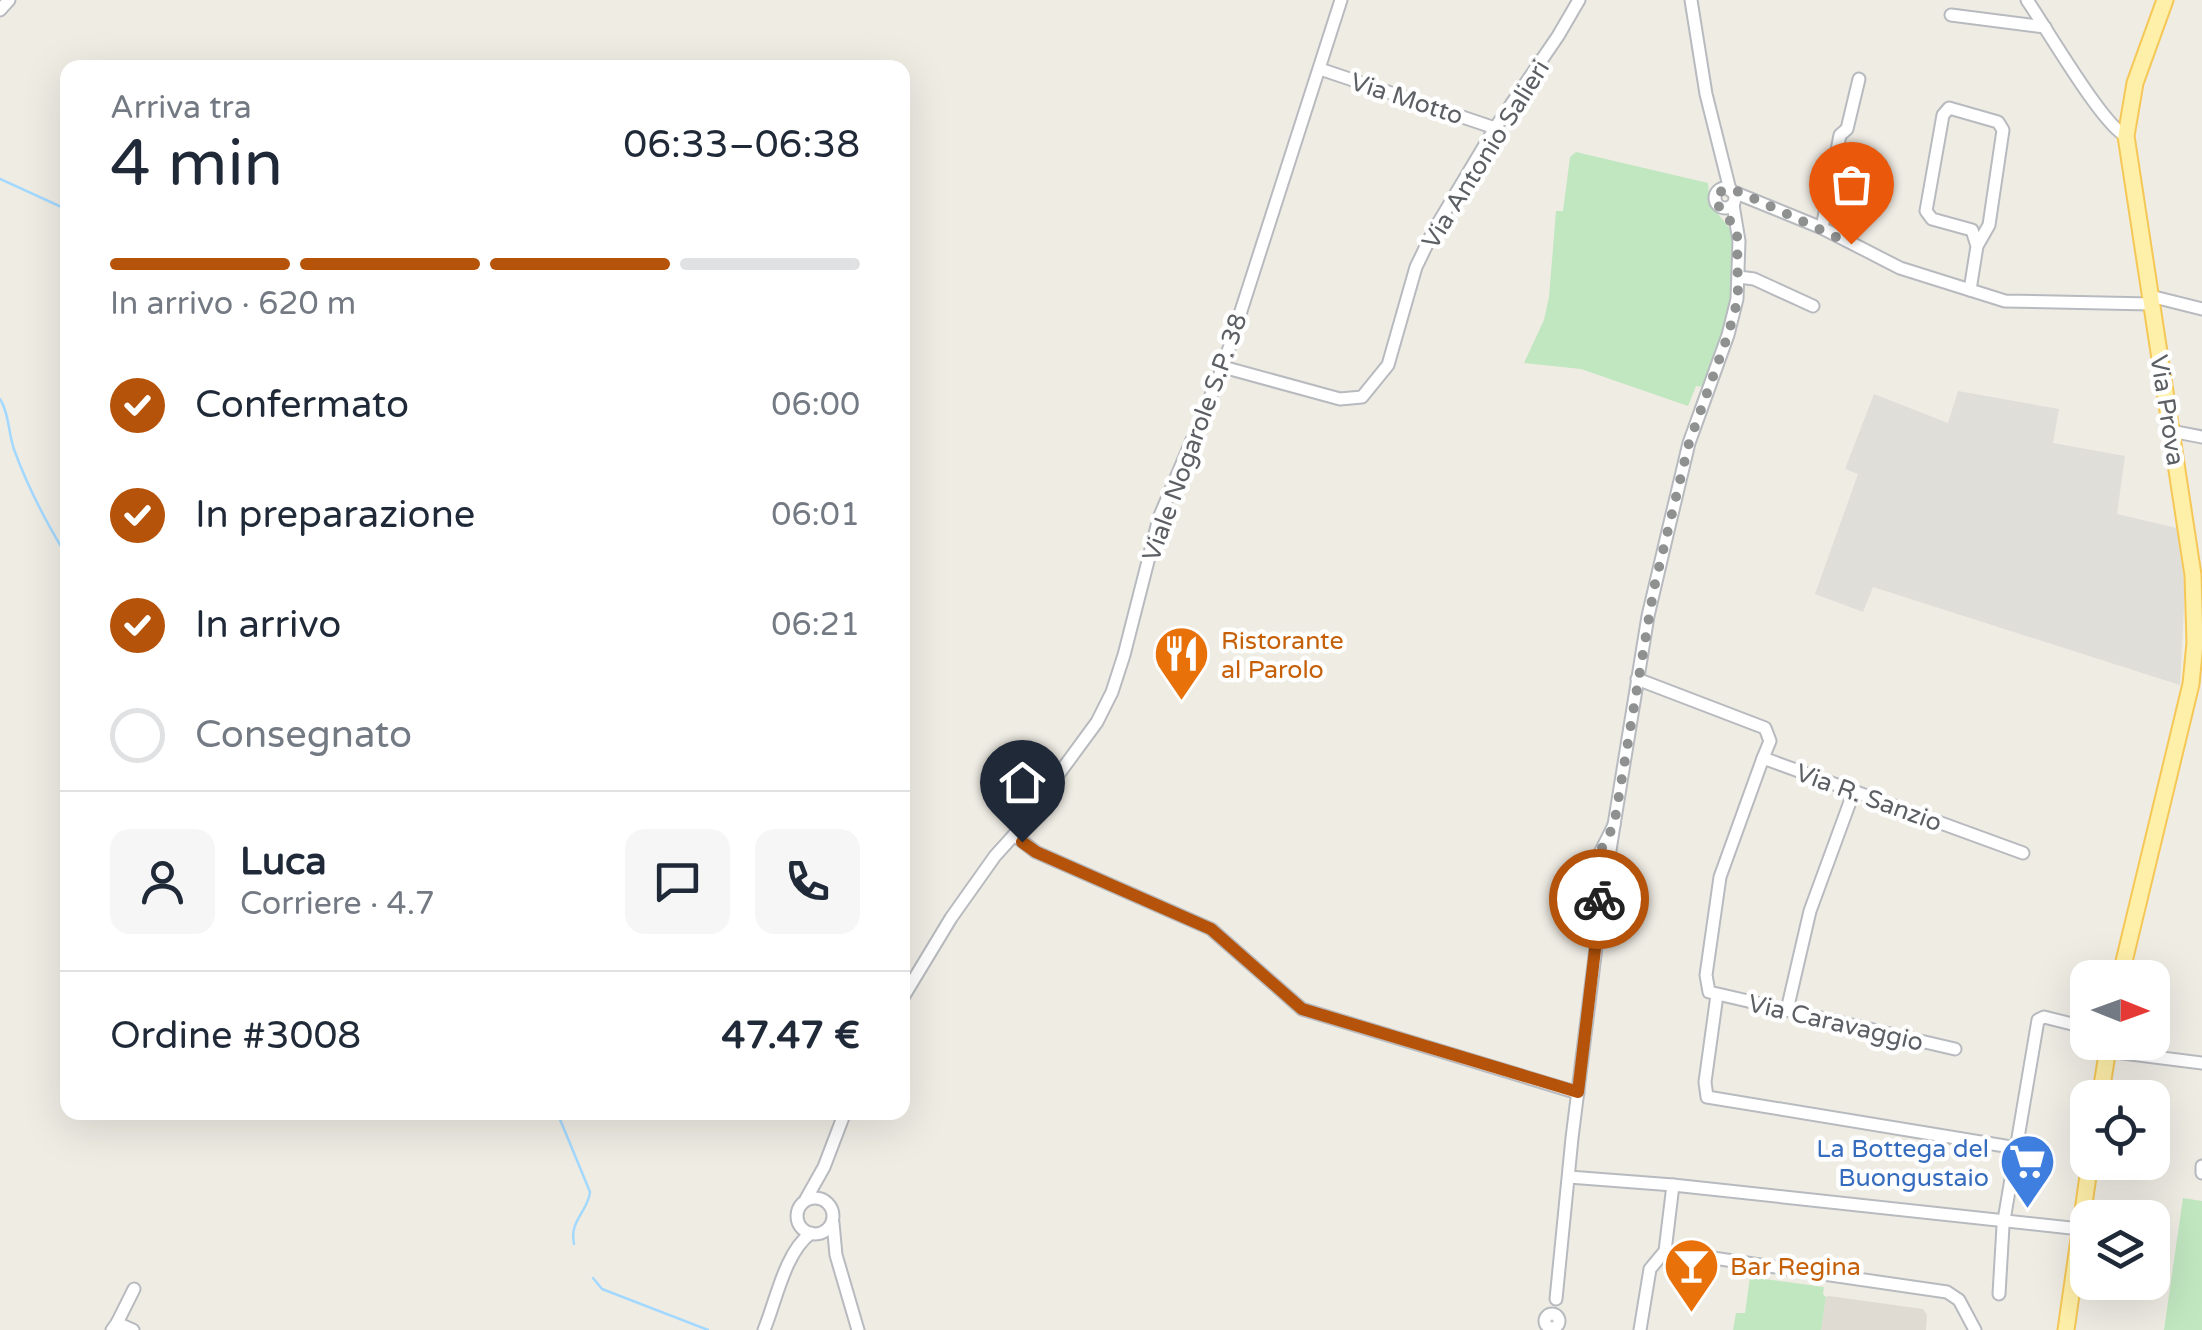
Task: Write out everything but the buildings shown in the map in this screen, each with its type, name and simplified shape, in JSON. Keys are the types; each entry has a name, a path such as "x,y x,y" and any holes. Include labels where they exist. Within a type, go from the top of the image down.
{"main road":[{"path":"2127,127 2135,83 2164,0"},
{"name":"Via Prova","path":"2124,960 2189,694 2196,643 2196,598 2127,127"},
{"path":"2066,1330 2070,1300"}],"street":[{"path":"0,10 9,0"},
{"name":"Viale Nogarole S.P. 38","path":"910,986 995,856 1098,722 1112,692 1158,518 1223,367 1341,0"},
{"name":"Via Antonio Salieri","path":"1223,367 1340,399 1362,397 1388,366 1416,267 1434,230 1579,0"},
{"path":"1552,1324 1600,908 1601,867 1614,825 1648,616 1689,443 1738,299 1737,230 1706,94 1691,0"},
{"path":"2027,0 2112,126 2127,127"},
{"path":"1951,16 2045,27"},
{"name":"Via Motto","path":"1320,69 1495,128"},
{"path":"1822,228 1840,135 1847,129 1859,79"},
{"path":"1970,290 1977,246 1986,230 2003,130 1998,122 1949,108 1943,114 1926,211 1932,219 1986,230"},
{"path":"1727,198 1749,196 1900,268 2005,301 2151,300 2202,310"},
{"path":"1972,230 1977,246"},
{"path":"1739,277 1754,279 1813,306"},
{"path":"2171,431 2202,437"},
{"name":"Via R. Sanzio","path":"1636,678 1765,728 1770,741 1762,758 2022,853"},
{"path":"1762,758 1720,877 1706,975 1709,992 1717,995 1705,1082 1707,1097 2017,1148"},
{"path":"1787,1010 1810,911 1854,791"},
{"path":"1014,836 1036,852 1211,929 1302,1009 1578,1092"},
{"name":"Via Caravaggio","path":"1717,995 1955,1049"},
{"path":"1999,1294 2004,1220 2038,1020 2044,1017 2070,1024"},
{"path":"2170,1058 2202,1063"},
{"path":"792,1259 798,1208 824,1167 842,1120"},
{"path":"824,1167 826,1201"},
{"path":"1569,1177 1673,1184 2070,1228"},
{"path":"1640,1330 1650,1269 1665,1252 1673,1184"},
{"path":"805,1200 817,1197 831,1208 836,1255 858,1330"},
{"path":"797,1220 803,1230 829,1242 836,1255"},
{"path":"764,1330 800,1242 826,1230 832,1220"},
{"path":"1665,1252 1947,1292 1959,1300 1974,1330"},
{"path":"133,1330 114,1326 134,1289"}],"shaded area":[{"path":"1958,391 2059,409 2053,443 2125,456 2117,514 2177,528 2185,589 2180,685 1873,587 1863,612 1815,594 1858,474 1845,469 1874,394 1948,423"},
{"path":"1829,1296 1923,1309 1927,1315 1926,1330 1821,1330"}],"green space":[{"path":"1576,152 1708,183 1710,204 1731,230 1734,249 1729,312 1705,387 1696,386 1688,406 1581,369 1524,363 1544,320 1556,211 1563,211 1570,157"},
{"path":"2183,1198 2202,1201 2202,1330 2164,1330"},
{"path":"1750,1277 1824,1287 1821,1330 1733,1330 1736,1313 1745,1313"}],"waterway":[{"path":"0,179 60,206"},
{"path":"0,399 26,480 60,544"},
{"path":"560,1120 590,1192 576,1222 574,1244"},
{"path":"593,1278 602,1289 708,1330"}],"way so far":[{"path":"1599,899 1593,865 1614,825 1654,588 1689,443 1738,299 1737,230 1717,204 1716,196 1724,189 1740,192 1851,244"}],"place":[{"name":"Ristorante al Parolo","path":"1182,703"},
{"name":"La Bottega del Buongustaio","path":"2028,1211"},
{"name":"Bar Regina","path":"1691,1315"}],"route":[{"path":"1022,842 1036,852 1211,929 1302,1009 1578,1092 1599,899"}]}
